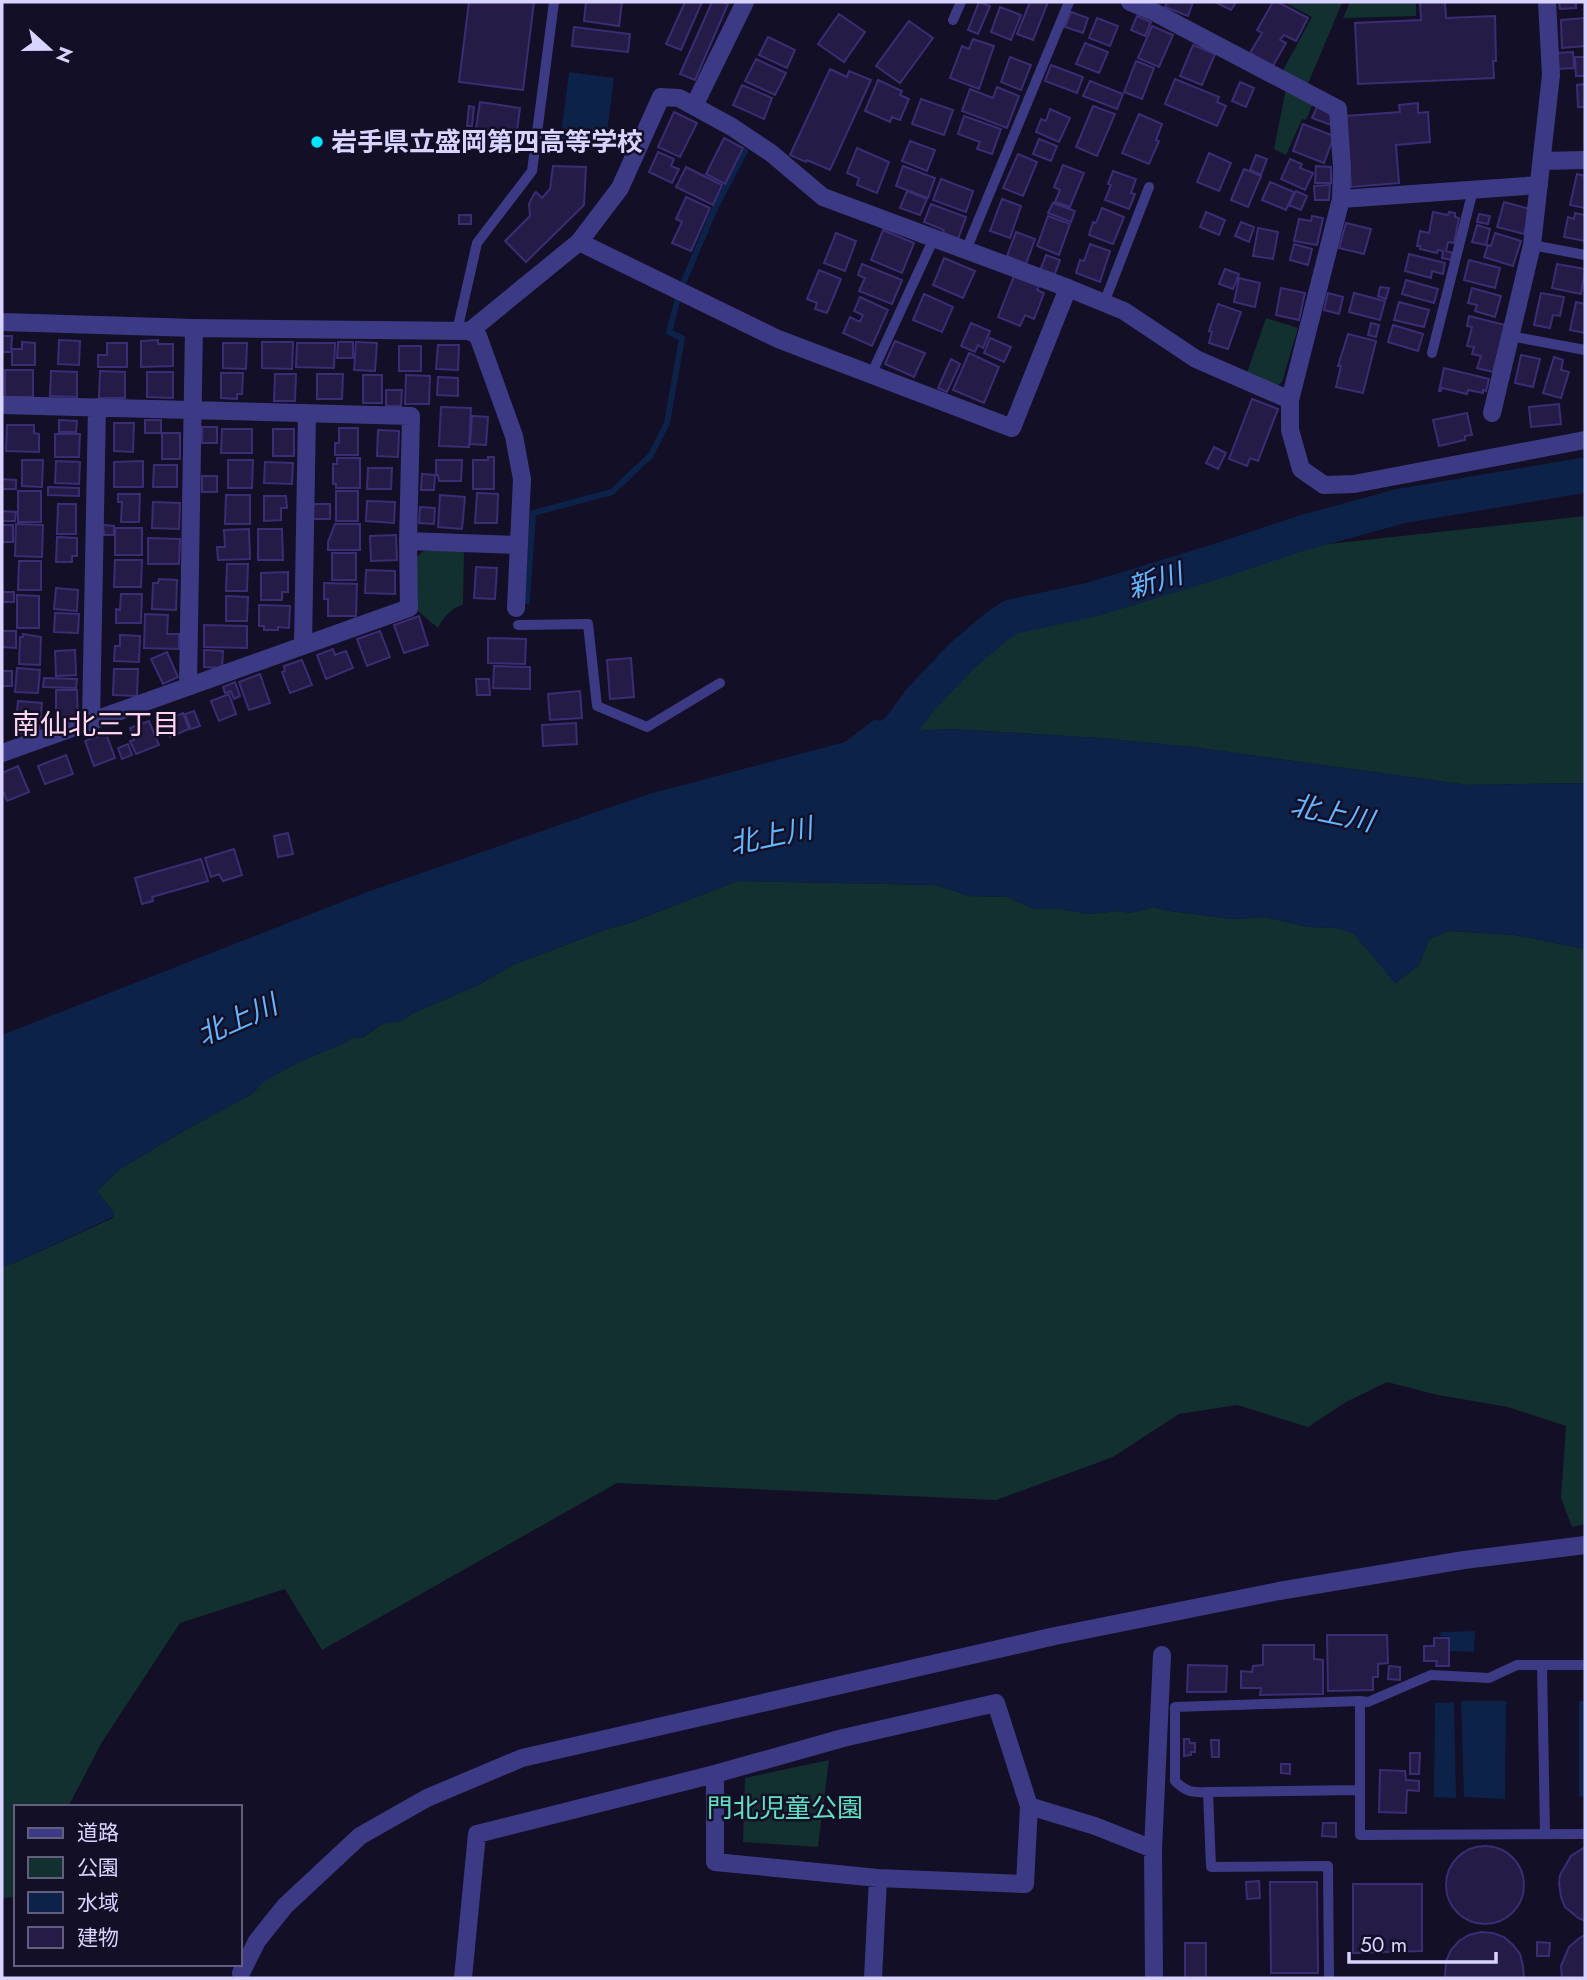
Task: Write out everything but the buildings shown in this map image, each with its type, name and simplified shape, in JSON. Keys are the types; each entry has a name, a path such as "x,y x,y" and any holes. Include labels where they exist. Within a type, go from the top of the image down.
{"street":[{"path":"694,106 745,2"},
{"path":"1130,2 1338,109 1342,169 1340,200 1290,400 1290,430 1301,469 1324,485 1354,484 1585,440"},
{"path":"1492,413 1532,245 1551,75 1547,2"},
{"path":"464,331 579,242 620,188 661,97 679,97 771,153 823,197 1124,311 1196,359 1290,400"},
{"path":"1542,162 1585,160"},
{"path":"1340,200 1539,185"},
{"path":"579,242 778,339 1013,428 1068,288"},
{"path":"2,322 194,328 464,331 478,336 514,436 522,479 517,617"},
{"path":"188,687 194,328"},
{"path":"2,405 411,416 408,608 2,753"},
{"path":"91,721 97,407"},
{"path":"303,646 307,414"},
{"path":"408,541 519,545"},
{"path":"242,1973 257,1941 285,1906 360,1836 427,1798 522,1758 1041,1639 1239,1599 1464,1560 1585,1545"},
{"path":"1154,1978 1153,1849 1163,1655"},
{"path":"464,1978 477,1834 715,1774 843,1738 996,1703 1029,1806 1025,1884 878,1878 715,1862 715,1774"},
{"path":"1029,1806 1095,1826 1153,1849"},
{"path":"873,1978 878,1878"}],"lane":[{"path":"464,331 477,243 532,171 554,2"},
{"path":"953,20 961,2"},
{"path":"966,250 1069,2"},
{"path":"1104,303 1149,187"},
{"path":"1432,353 1473,190"},
{"path":"871,375 934,238"},
{"path":"1532,245 1585,255"},
{"path":"1510,336 1585,350"},
{"path":"517,617 588,624 597,706 647,727 720,683"},
{"path":"1359,1790 1192,1793 1175,1781 1175,1707 1368,1702 1431,1675 1489,1678 1517,1665 1585,1665"},
{"path":"1542,1665 1545,1833"},
{"path":"1360,1701 1360,1835 1585,1834"},
{"path":"1208,1792 1211,1867 1328,1866 1329,1978"}],"green space":[{"path":"1284,2 1342,3 1307,86 1282,72 1312,17"},
{"path":"1350,2 1416,2 1416,16 1343,18"},
{"path":"1286,89 1313,103 1306,120 1302,119 1286,155 1274,149"},
{"path":"1266,318 1298,328 1282,382 1277,386 1247,373"},
{"path":"1585,516 1585,783 1467,785 1192,747 1100,738 950,729 920,731 914,723 975,664 1015,633 1208,580 1319,545"},
{"path":"423,551 464,551 463,605 448,614 438,628 418,611 416,558"},
{"path":"737,881 936,885 969,896 1008,897 1034,909 1061,909 1089,914 1119,911 1130,913 1154,907 1233,919 1265,917 1308,927 1336,928 1354,933 1395,983 1419,965 1429,939 1449,931 1515,935 1585,949 1585,1524 1572,1527 1561,1498 1566,1426 1508,1407 1438,1395 1387,1382 1346,1402 1308,1427 1237,1405 1179,1414 1113,1457 996,1500 617,1483 322,1650 285,1589 180,1623 102,1742 69,1805 14,1805 14,1897 2,1898 2,1267 113,1218 114,1213 97,1191 120,1169 252,1094 264,1081 351,1038 363,1037 382,1024 407,1018 478,985 513,965"},
{"name":"門北児童公園","path":"829,1760 818,1847 743,1842 745,1778"}],"water":[{"path":"569,72 614,78 605,148 560,143"},
{"name":"北上川","path":"874,720 914,723 920,731 950,729 1100,738 1192,747 1467,785 1585,783 1585,949 1515,935 1449,931 1429,939 1419,965 1395,983 1354,934 1336,928 1308,927 1265,917 1233,919 1154,907 1130,913 1119,911 1089,914 1061,909 1034,909 1008,897 969,896 936,885 737,881 513,965 476,986 411,1014 403,1021 382,1024 362,1037 351,1038 299,1062 265,1081 252,1094 120,1169 97,1191 114,1213 113,1217 2,1267 2,1035 367,892 605,809 649,794 845,742"},
{"path":"1475,1631 1474,1652 1450,1651 1450,1637 1440,1636 1441,1632"},
{"path":"1461,1701 1506,1701 1505,1799 1464,1797"},
{"path":"1579,1701 1585,1701 1585,1796 1579,1797"},
{"path":"1454,1702 1456,1798 1434,1797 1435,1703"}],"waterway":[{"path":"684,281 716,206 745,151"},
{"path":"527,601 533,513 612,492 651,455 667,423 682,338 669,332 677,302"},
{"name":"新川","path":"871,756 963,655 1011,617 1094,599 1302,533 1401,506 1585,475"}],"place":[{"name":"岩手県立盛岡第四高等学校","path":"317,142"}],"district":[{"name":"南仙北三丁目","path":"96,724"}]}
